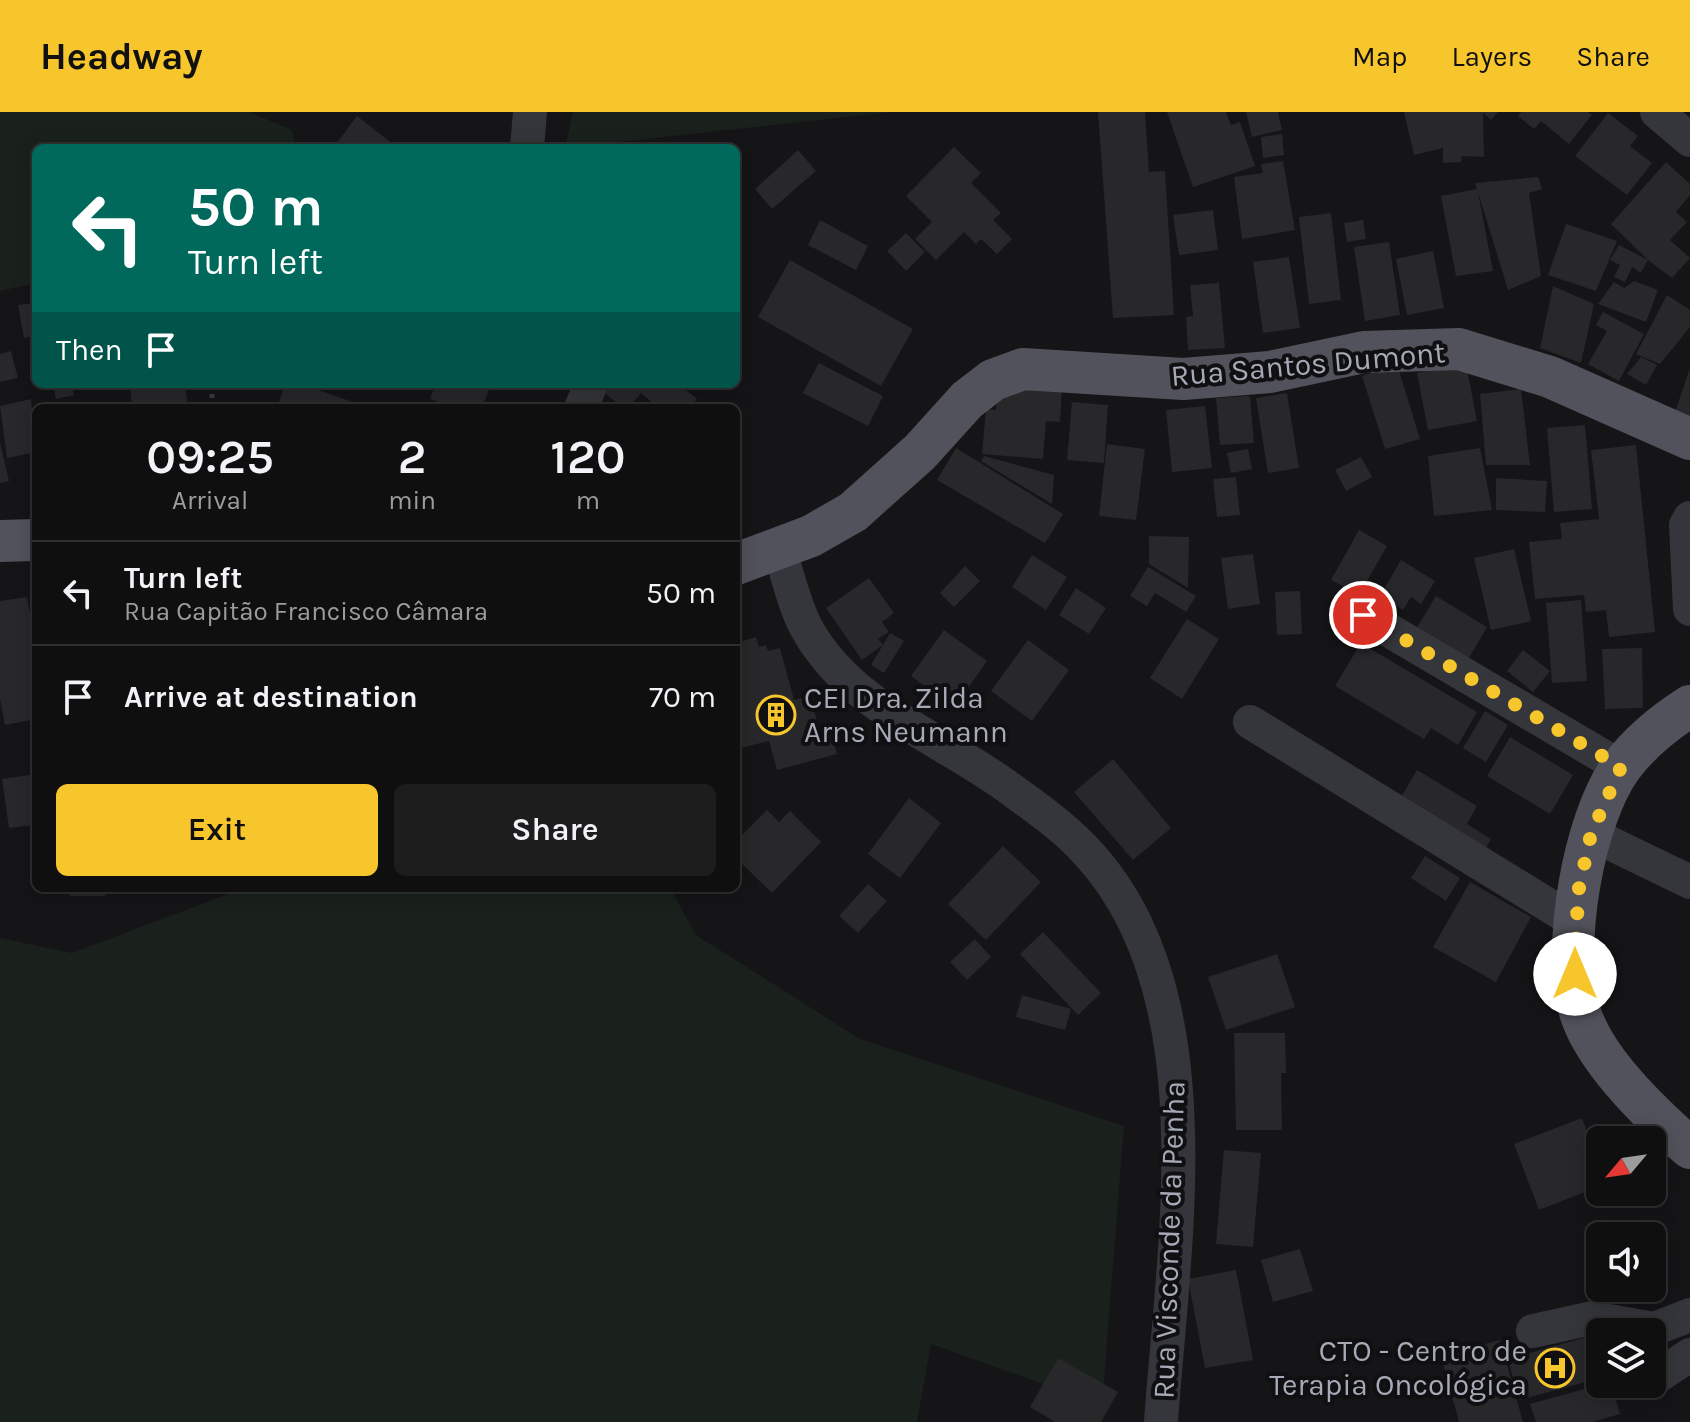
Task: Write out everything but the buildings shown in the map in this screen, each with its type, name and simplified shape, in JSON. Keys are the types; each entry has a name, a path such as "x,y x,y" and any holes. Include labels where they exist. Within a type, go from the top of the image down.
{"main road":[{"name":"Rua Santos Dumont","path":"740,563 779,549 853,512 920,452 967,400 993,380 1023,369 1183,379 1270,372 1364,352 1459,349 1550,377 1690,439"},
{"path":"0,541 32,540"},
{"path":"1690,706 1662,724 1621,767 1592,835 1574,921 1575,974 1580,1013 1605,1058 1656,1119 1690,1148"}],"street":[{"path":"527,144 530,112"},
{"path":"1657,112 1690,140"},
{"path":"1690,518 1686,525 1690,609"},
{"name":"Rua Visconde da Penha","path":"779,549 806,628 847,682 1005,785 1086,850 1123,903 1158,977 1176,1067 1177,1186 1161,1422"},
{"path":"1363,615 1621,767"},
{"path":"1250,722 1574,921"},
{"path":"1592,835 1690,882"},
{"path":"1533,1331 1592,1318 1654,1329 1690,1315"},
{"path":"1666,1371 1690,1355"}],"shaded area":[{"path":"0,112 249,112 292,130 295,144 32,144 32,284 0,291"},
{"path":"573,112 892,112 601,144 566,144"},
{"path":"233,892 672,892 696,935 860,1039 1124,1126 1102,1405 931,1344 917,1422 0,1422 0,938 72,953"}],"place":[{"name":"CEI Dra. Zilda Arns Neumann","path":"776,715"},
{"name":"CTO - Centro de Terapia Oncológica","path":"1555,1368"}],"route":[{"path":"1363,615 1621,767 1591,834 1574,921 1575,974"}]}
